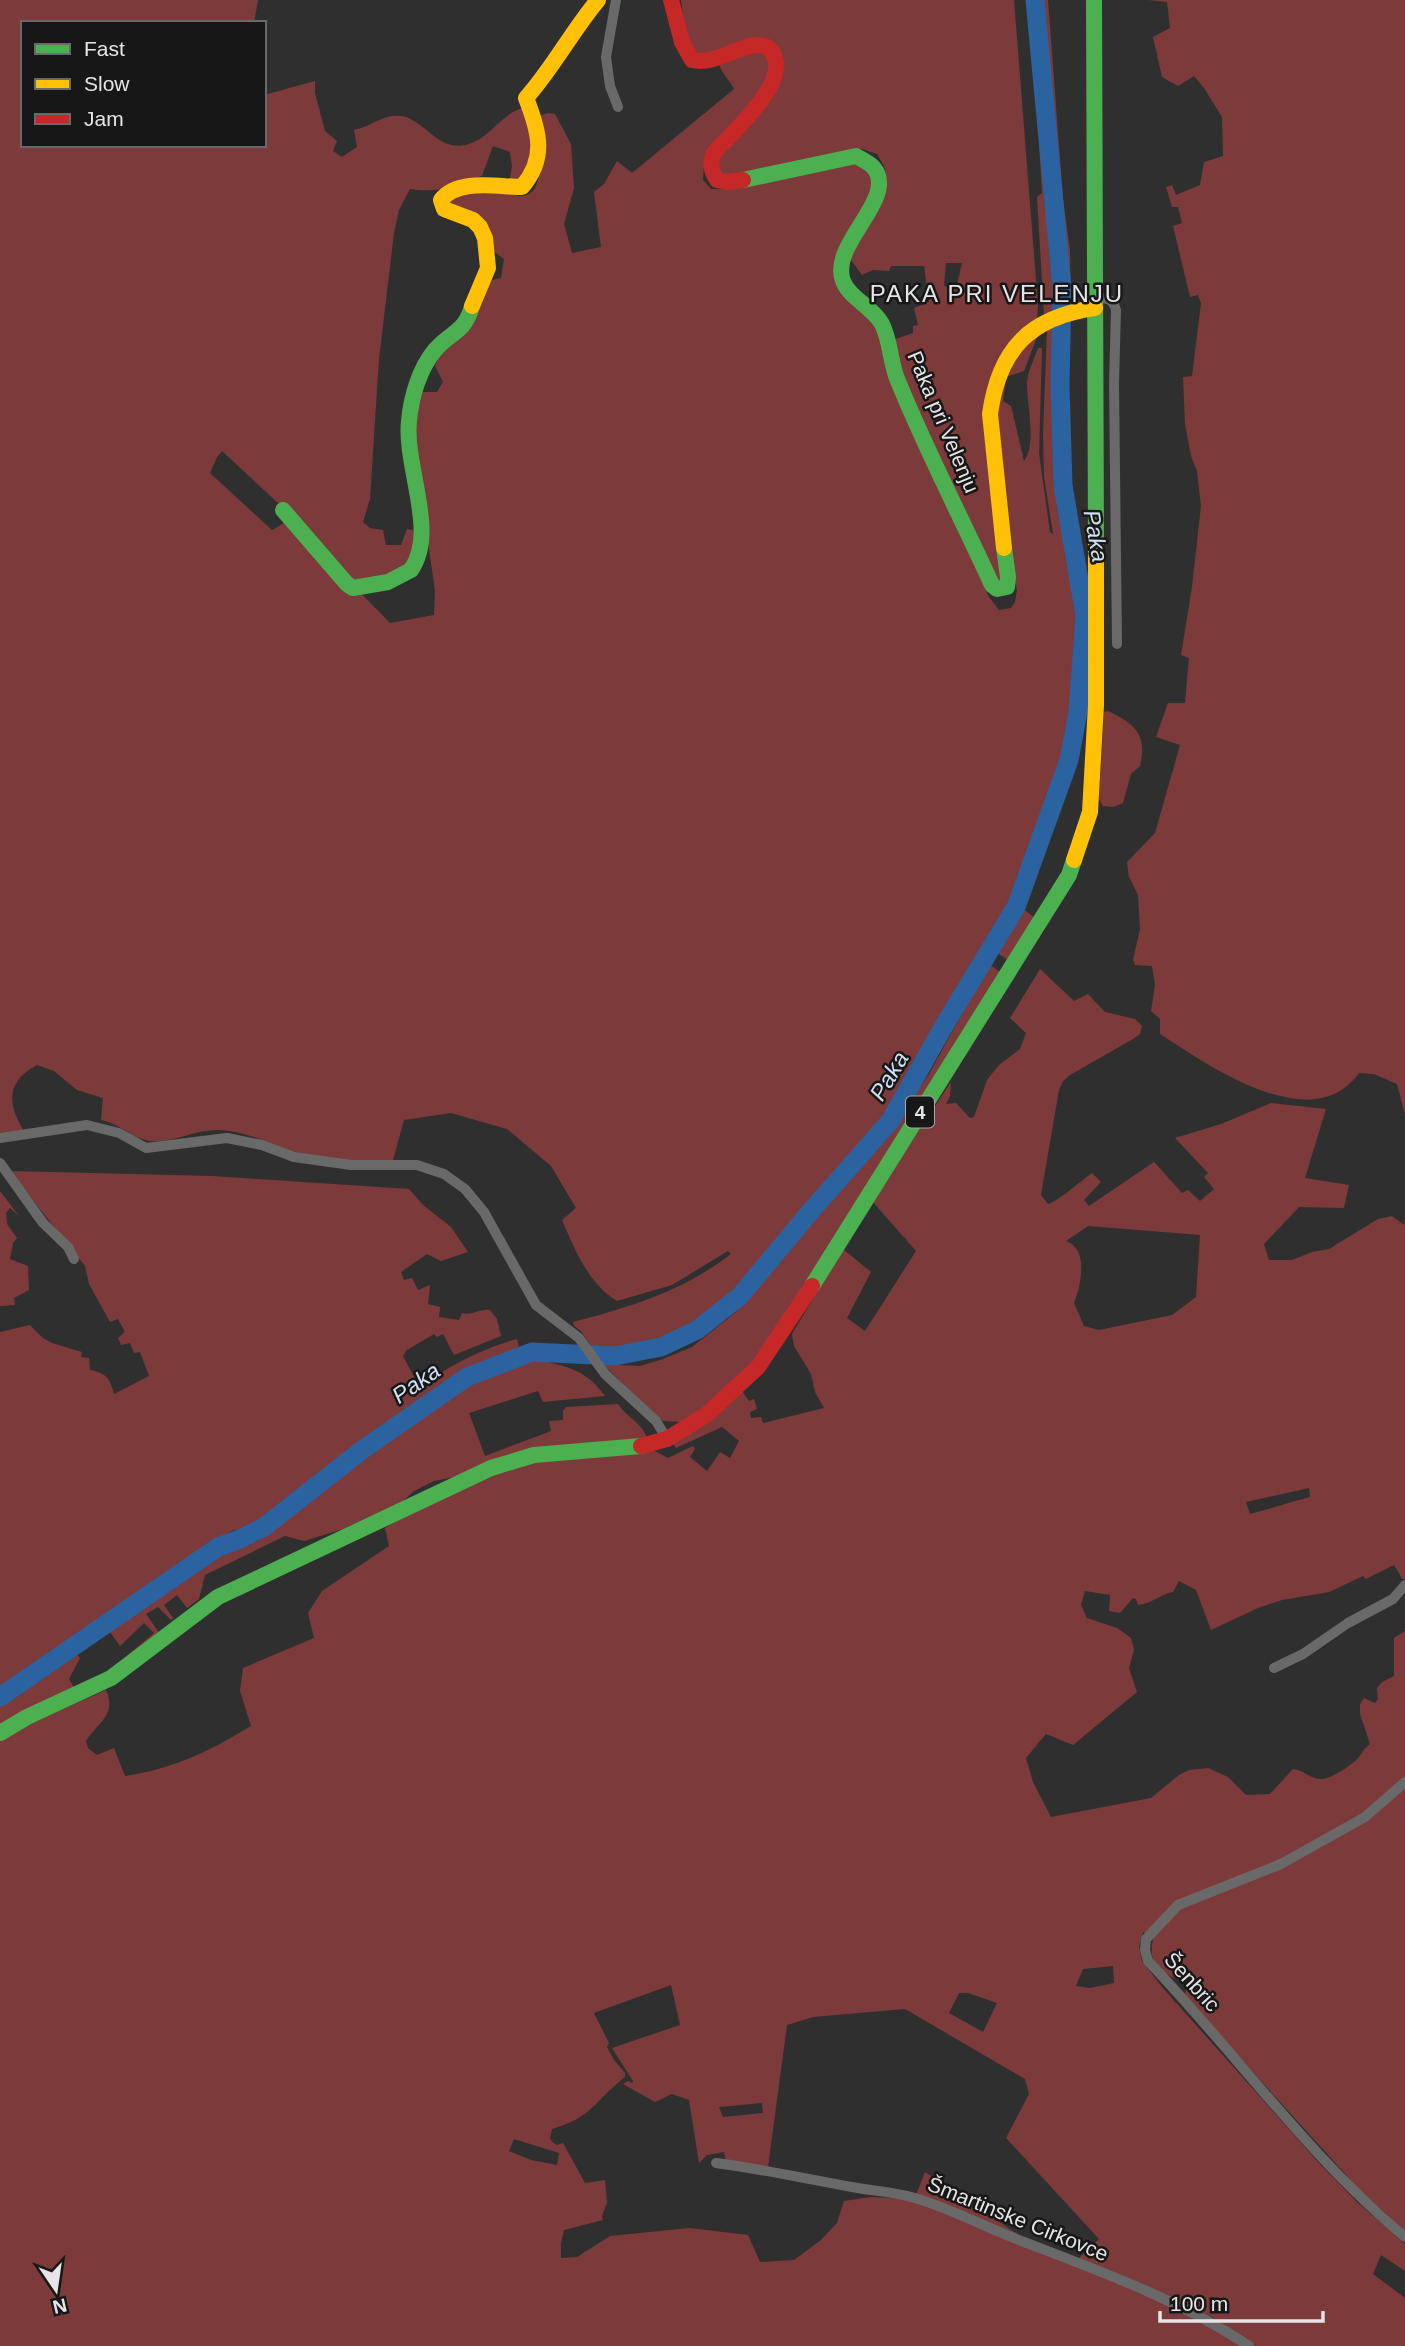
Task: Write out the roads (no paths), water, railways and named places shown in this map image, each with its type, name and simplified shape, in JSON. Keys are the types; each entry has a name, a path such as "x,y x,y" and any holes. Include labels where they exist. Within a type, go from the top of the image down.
{"main road":[{"path":"283,510 347,584 353,587 402,577 410,574 415,566 421,532 420,509 407,452 409,417 430,357 436,348 460,331 467,321 477,289 488,269 482,228 476,221 445,211 441,207 441,201 444,196 472,186 522,187 530,179 537,167 540,152 539,135 526,98 542,80 577,25 597,0"},
{"name":"Paka pri Velenju","path":"671,0 684,49 687,57 693,61 714,61 754,44 763,45 771,51 776,61 769,89 714,153 710,164 711,172 717,180 728,183 856,156 875,167 879,179 878,192 843,257 840,270 844,282 874,312 883,326 897,379 992,585 997,589 1007,587 1008,577 993,453 991,395 996,374 1004,358 1022,338 1044,322 1095,303"},
{"name":"4","path":"0,1733 111,1679 193,1613 218,1597 491,1468 534,1455 638,1447 667,1438 706,1415 758,1367 845,1236 1069,875 1090,812 1096,705 1094,0"}],"street":[{"path":"617,0 606,57 610,86 618,107"},
{"path":"1095,303 1110,299 1115,310 1117,644"},
{"path":"0,1138 88,1125 120,1133 146,1148 227,1138 294,1157 351,1165 417,1165 444,1174 465,1189 484,1212 536,1305 579,1338 605,1374 656,1421 667,1438"},
{"path":"0,1163 43,1223 68,1247 75,1259"},
{"path":"1274,1668 1304,1654 1348,1623 1393,1599 1405,1585"},
{"name":"Šenbric","path":"1405,1782 1365,1817 1281,1864 1178,1905 1146,1940 1145,1951 1148,1961 1282,2115 1376,2213 1405,2237"},
{"name":"Šmartinske Cirkovce","path":"716,2163 761,2168 912,2197 1016,2239 1043,2247 1183,2308 1213,2322 1250,2346"}],"waterway":[{"name":"Paka","path":"0,1697 218,1547 264,1527 362,1450 467,1377 532,1352 615,1356 661,1347 697,1330 740,1296 891,1120 1016,907 1069,760 1078,712 1085,616 1063,485 1060,385 1062,288 1035,0"}],"district":[{"name":"PAKA PRI VELENJU","path":"997,294"}]}
